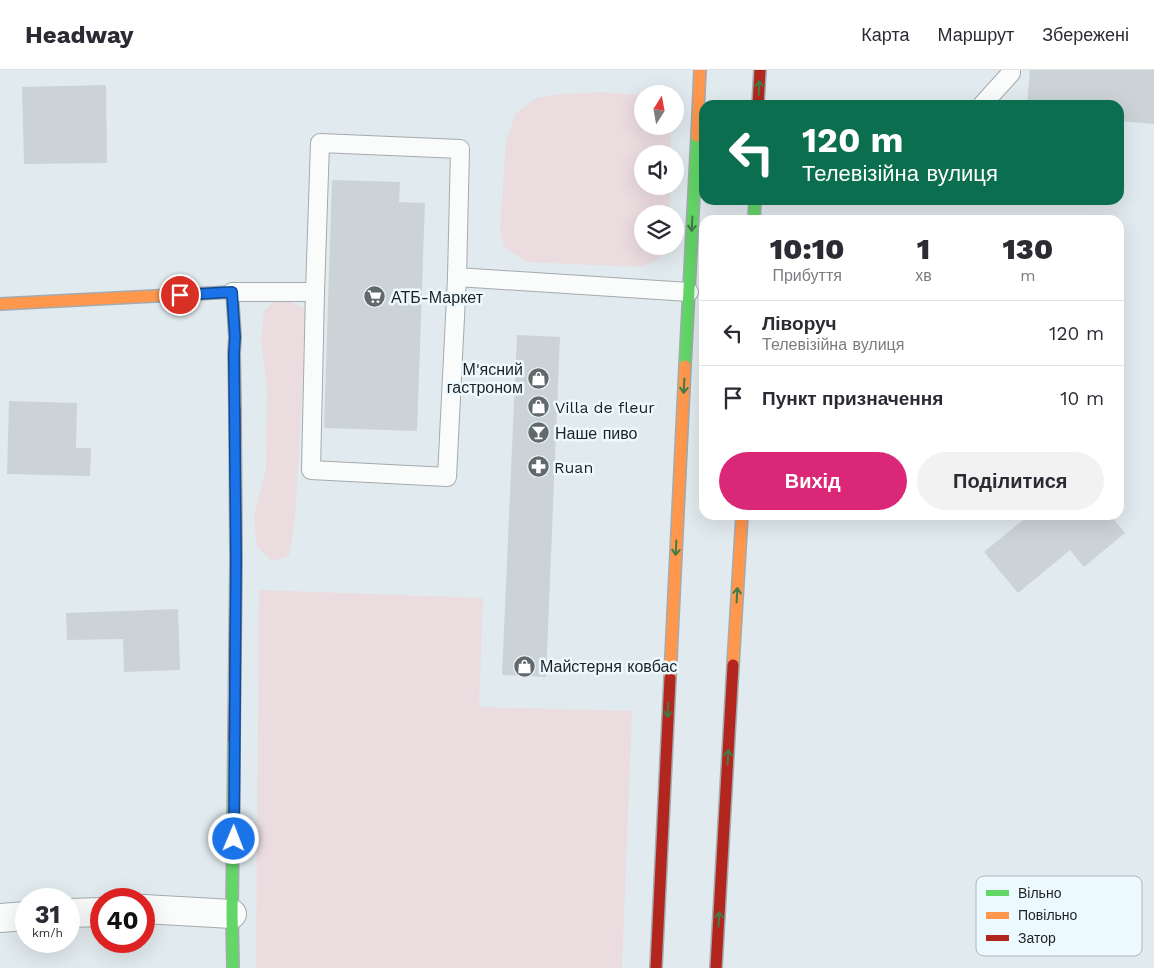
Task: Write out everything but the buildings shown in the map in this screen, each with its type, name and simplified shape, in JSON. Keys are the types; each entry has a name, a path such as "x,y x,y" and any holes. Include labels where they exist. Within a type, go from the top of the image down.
{"main road":[{"path":"656,968 700,70"},
{"path":"758,100 760,70"},
{"path":"0,304 232,292 235,337 236,559 233,968"},
{"path":"716,968 742,520"}],"street":[{"path":"155,910 232,914"},
{"path":"0,918 15,917"}],"lane":[{"path":"987,100 1011,73 1011,70"},
{"path":"320,143 460,149 457,277 447,477 312,470 320,143"},
{"path":"457,277 689,292"},
{"path":"232,292 315,292"}],"shaded area":[{"path":"602,92 634,94 634,135 670,135 671,145 634,145 634,195 670,195 670,205 634,205 634,255 660,255 658,260 640,267 526,262 504,247 500,230 506,141 516,113 536,98 562,94"},
{"path":"273,302 291,302 304,308 306,326 295,519 289,556 272,561 257,547 254,516 266,469 267,388 261,341 264,311"},
{"path":"259,590 483,598 479,707 632,711 622,968 256,968"}],"traffic: fast":[{"path":"685,366 697,136"},
{"path":"754,215 755,205"},
{"path":"233,968 234,740"}],"traffic: slow":[{"path":"697,136 700,70"},
{"path":"0,304 232,292 235,337 235,409"},
{"path":"670,678 685,366"},
{"path":"733,665 742,520"}],"traffic: jam":[{"path":"758,100 760,70"},
{"path":"234,740 235,409"},
{"path":"716,968 733,665"},
{"path":"656,968 670,678"}],"place":[{"name":"АТБ-Маркет","path":"375,297"},
{"name":"М'ясний гастроном","path":"539,378"},
{"name":"Villa de fleur","path":"539,407"},
{"name":"Наше пиво","path":"539,433"},
{"name":"Ruan","path":"538,467"},
{"name":"Майстерня ковбас","path":"524,666"}],"route":[{"path":"180,295 232,292 235,337 236,559 234,839"}]}
